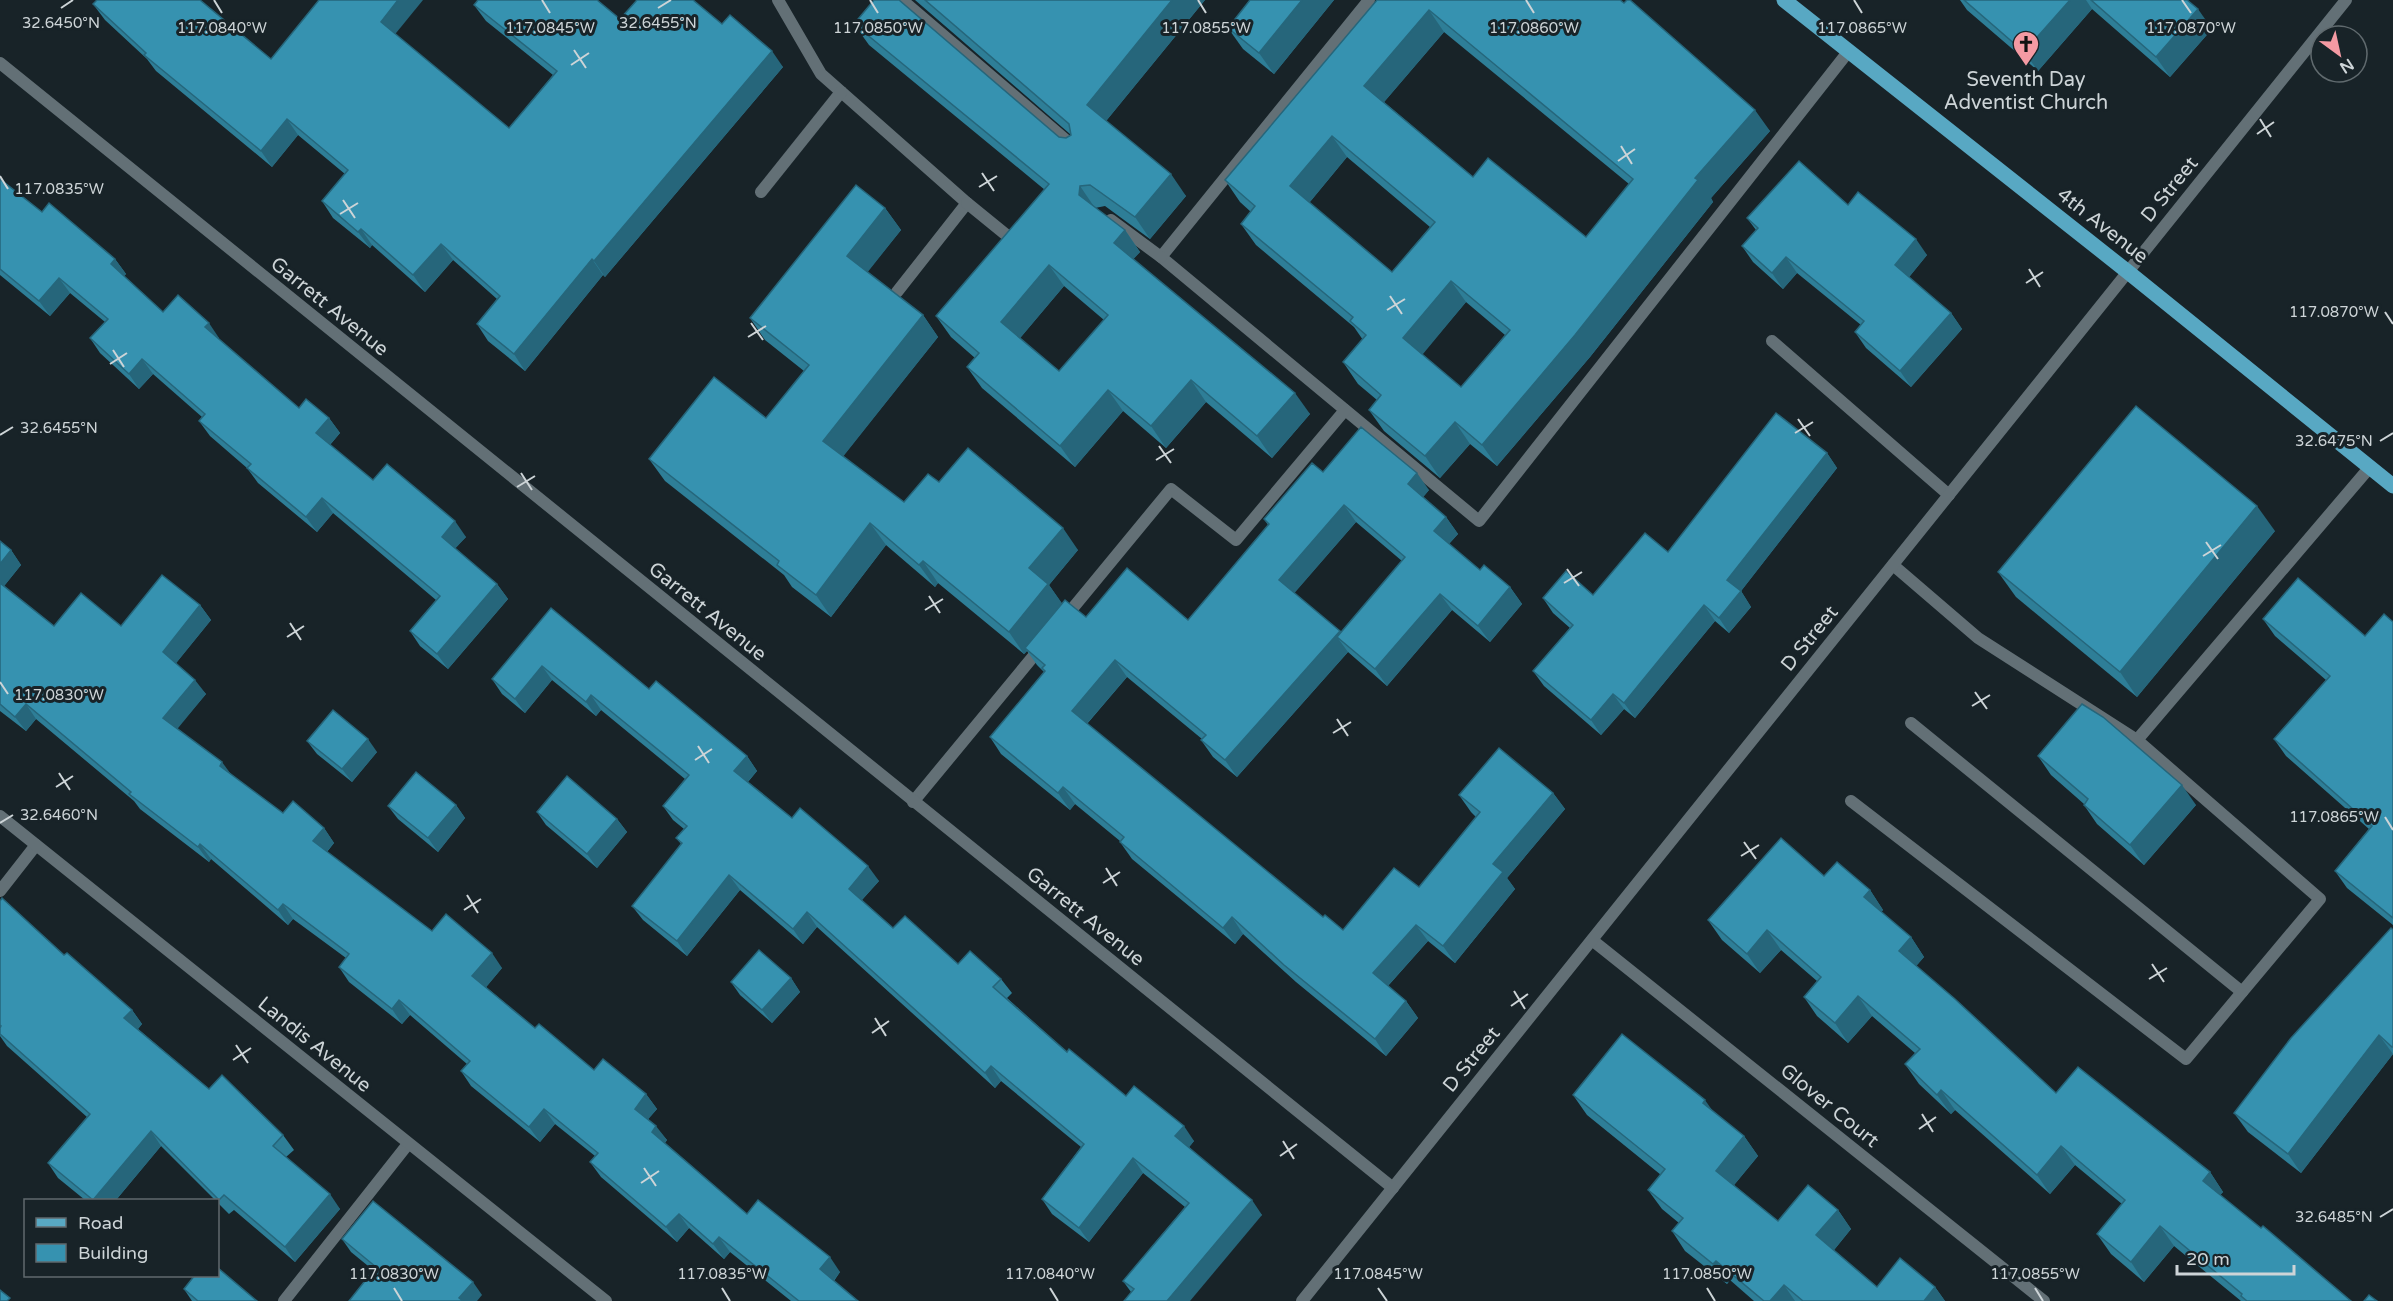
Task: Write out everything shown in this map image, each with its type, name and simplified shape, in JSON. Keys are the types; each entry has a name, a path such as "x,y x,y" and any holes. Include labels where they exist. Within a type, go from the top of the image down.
{"main road":[{"name":"4th Avenue","path":"1784,0 2128,272 2393,486"}],"street":[{"path":"778,0 821,74 1010,238"},
{"path":"902,0 1079,152"},
{"path":"1161,257 1369,0"},
{"name":"D Street","path":"1302,1301 2346,0"},
{"path":"1101,213 1161,257 1479,521 1848,52"},
{"name":"Garrett Avenue","path":"0,63 1393,1188"},
{"path":"761,192 841,92"},
{"path":"897,292 967,203"},
{"path":"1773,341 1949,495"},
{"path":"914,802 1171,489 1236,540 1345,410"},
{"path":"2137,740 2370,467"},
{"path":"1851,801 2186,1059 2320,899 2137,740 1978,638 1893,565"},
{"path":"1911,723 2242,992"},
{"name":"Landis Avenue","path":"0,816 606,1301"},
{"path":"0,891 36,845"},
{"name":"Glover Court","path":"1592,940 2044,1301"},
{"path":"284,1301 408,1144"}],"building":[{"path":"97,0 200,0 271,59 319,0 398,0 381,22 509,128 557,71 474,5 478,0 597,0 620,19 637,0 693,0 722,24 730,15 772,51 594,261 592,259 514,354 477,324 500,296 441,244 413,275 361,229 358,232 322,201 348,170 287,119 261,151 144,55 146,53 93,4"},
{"path":"874,0 899,0 1059,137 1066,138 1071,135 1069,124 925,0 1172,0 1087,105 1171,174 1135,217 1090,185 1080,186 1079,195 1125,230 1114,243 1295,393 1257,436 1191,380 1151,426 1108,390 1060,446 967,367 979,353 936,316 1049,184 854,24","holes":["1049,265 1108,315 1059,371 1001,322"]},
{"path":"1250,0 1302,0 1259,53 1228,28"},
{"path":"1377,0 1620,0 1624,3 1630,0 1755,110 1695,178 1698,180 1575,335 1482,445 1455,422 1425,456 1369,410 1381,395 1343,362 1366,335 1350,321 1353,317 1241,224 1255,206 1225,180","holes":["1429,10 1633,179 1586,237 1488,158 1473,177 1364,86","1332,136 1435,222 1392,272 1290,186","1451,281 1510,330 1461,387 1403,338"]},
{"path":"1964,0 2070,0 2024,52"},
{"path":"2091,0 2187,0 2198,9 2156,57"},
{"path":"1799,161 1848,205 1858,192 1916,239 1895,265 1951,313 1900,371 1855,332 1864,321 1786,257 1772,273 1742,246 1758,228 1747,218"},
{"path":"0,179 42,212 49,203 115,259 111,264 163,312 178,295 209,323 205,327 299,408 306,399 329,418 316,433 373,480 387,464 455,521 442,537 497,584 437,654 410,631 440,596 322,498 306,517 247,468 251,464 199,421 205,414 142,359 129,374 90,338 108,319 59,278 39,301 0,269"},
{"path":"856,185 885,208 847,256 923,315 823,441 904,502 928,474 939,482 968,448 1063,528 1029,568 1048,584 1009,632 923,561 919,565 870,523 816,595 777,565 779,561 649,459 714,377 766,418 809,365 750,318"},
{"path":"2136,406 2257,506 2120,672 1998,572"},
{"path":"1776,413 1827,453 1727,580 1741,591 1719,618 1704,605 1624,703 1613,694 1591,720 1533,671 1573,625 1543,598 1566,571 1593,595 1645,533 1668,552"},
{"path":"1361,427 1417,473 1408,484 1446,517 1434,531 1480,570 1484,565 1510,587 1478,626 1440,594 1375,669 1337,637 1405,557 1344,505 1279,580 1340,631 1225,760 1201,740 1206,735 1115,660 1072,711 1323,917 1325,915 1343,930 1394,868 1419,887 1480,812 1459,795 1499,748 1553,793 1493,864 1503,872 1443,946 1416,925 1373,973 1406,1001 1375,1039 1284,965 1232,917 1223,928 1120,842 1124,837 1063,787 1058,793 990,737 1045,671 1042,668 1045,665 1025,648 1065,600 1086,617 1127,568 1188,620 1269,524 1264,519 1312,463 1323,472"},
{"path":"0,541 11,550 0,564"},
{"path":"162,575 200,605 163,652 195,680 163,718 222,762 220,766 283,813 293,801 324,828 313,841 432,931 446,914 492,953 472,976 535,1028 539,1024 594,1070 603,1059 646,1094 635,1109 656,1126 652,1132 747,1214 758,1200 830,1257 820,1269 858,1301 799,1301 719,1237 713,1244 679,1214 666,1227 590,1162 598,1153 544,1109 529,1127 461,1071 470,1061 399,1000 392,1009 339,967 349,954 283,904 278,910 200,844 198,847 129,794 131,792 26,704 15,717 0,704 0,583 54,626 81,593 121,626"},
{"path":"2298,578 2365,636 2384,614 2393,622 2393,918 2335,871 2372,826 2274,739 2330,676 2263,619"},
{"path":"551,608 649,689 656,681 747,756 734,771 792,818 800,808 868,866 849,889 893,928 905,916 958,964 970,951 1001,979 993,987 1067,1052 1069,1049 1126,1096 1134,1086 1184,1126 1175,1136 1252,1200 1167,1301 1124,1301 1134,1289 1123,1281 1189,1203 1133,1158 1079,1228 1042,1199 1084,1144 991,1066 985,1073 807,912 793,929 729,875 677,941 632,906 682,843 676,838 687,826 663,806 689,775 591,695 586,702 542,666 515,699 492,679"},
{"path":"2082,704 2103,717 2182,785 2130,845 2084,805 2088,799 2038,756"},
{"path":"333,710 368,739 342,769 307,741"},
{"path":"416,772 456,805 428,838 388,806"},
{"path":"567,776 617,819 587,854 537,812"},
{"path":"1781,838 1824,876 1837,862 1870,890 1864,897 1911,937 1899,951 1955,999 2056,1093 2078,1067 2210,1172 2203,1181 2261,1228 2263,1226 2351,1301 2247,1301 2241,1296 2242,1294 2160,1226 2131,1262 2097,1234 2125,1200 2061,1146 2037,1175 1941,1090 1937,1095 1905,1064 1920,1049 1858,996 1835,1023 1804,997 1821,977 1767,930 1747,954 1708,920"},
{"path":"2,898 64,955 67,953 132,1010 124,1018 209,1089 222,1075 283,1135 273,1146 330,1194 285,1247 224,1195 219,1200 151,1131 94,1199 48,1163 90,1114 0,1034 0,901"},
{"path":"2391,928 2393,930 2393,1047 2379,1035 2288,1154 2234,1113 2291,1038"},
{"path":"759,950 791,978 762,1010 731,982"},
{"path":"1622,1034 1705,1100 1703,1103 1744,1136 1716,1171 1778,1221 1808,1185 1838,1210 1816,1235 1877,1287 1900,1258 1935,1287 1924,1301 1803,1301 1784,1285 1770,1301 1764,1301 1716,1261 1713,1264 1672,1231 1683,1218 1648,1190 1665,1169 1573,1095"},
{"path":"373,1201 473,1282 459,1298 463,1301 349,1301 376,1267 342,1239"},
{"path":"219,1269 257,1301 198,1301 184,1289 193,1277 219,1277"},
{"path":"0,1290 10,1298 7,1301 0,1301"},
{"path":"2369,1295 2377,1301 2364,1301"}],"place":[{"name":"Seventh Day Adventist Church","path":"2026,67"}]}
